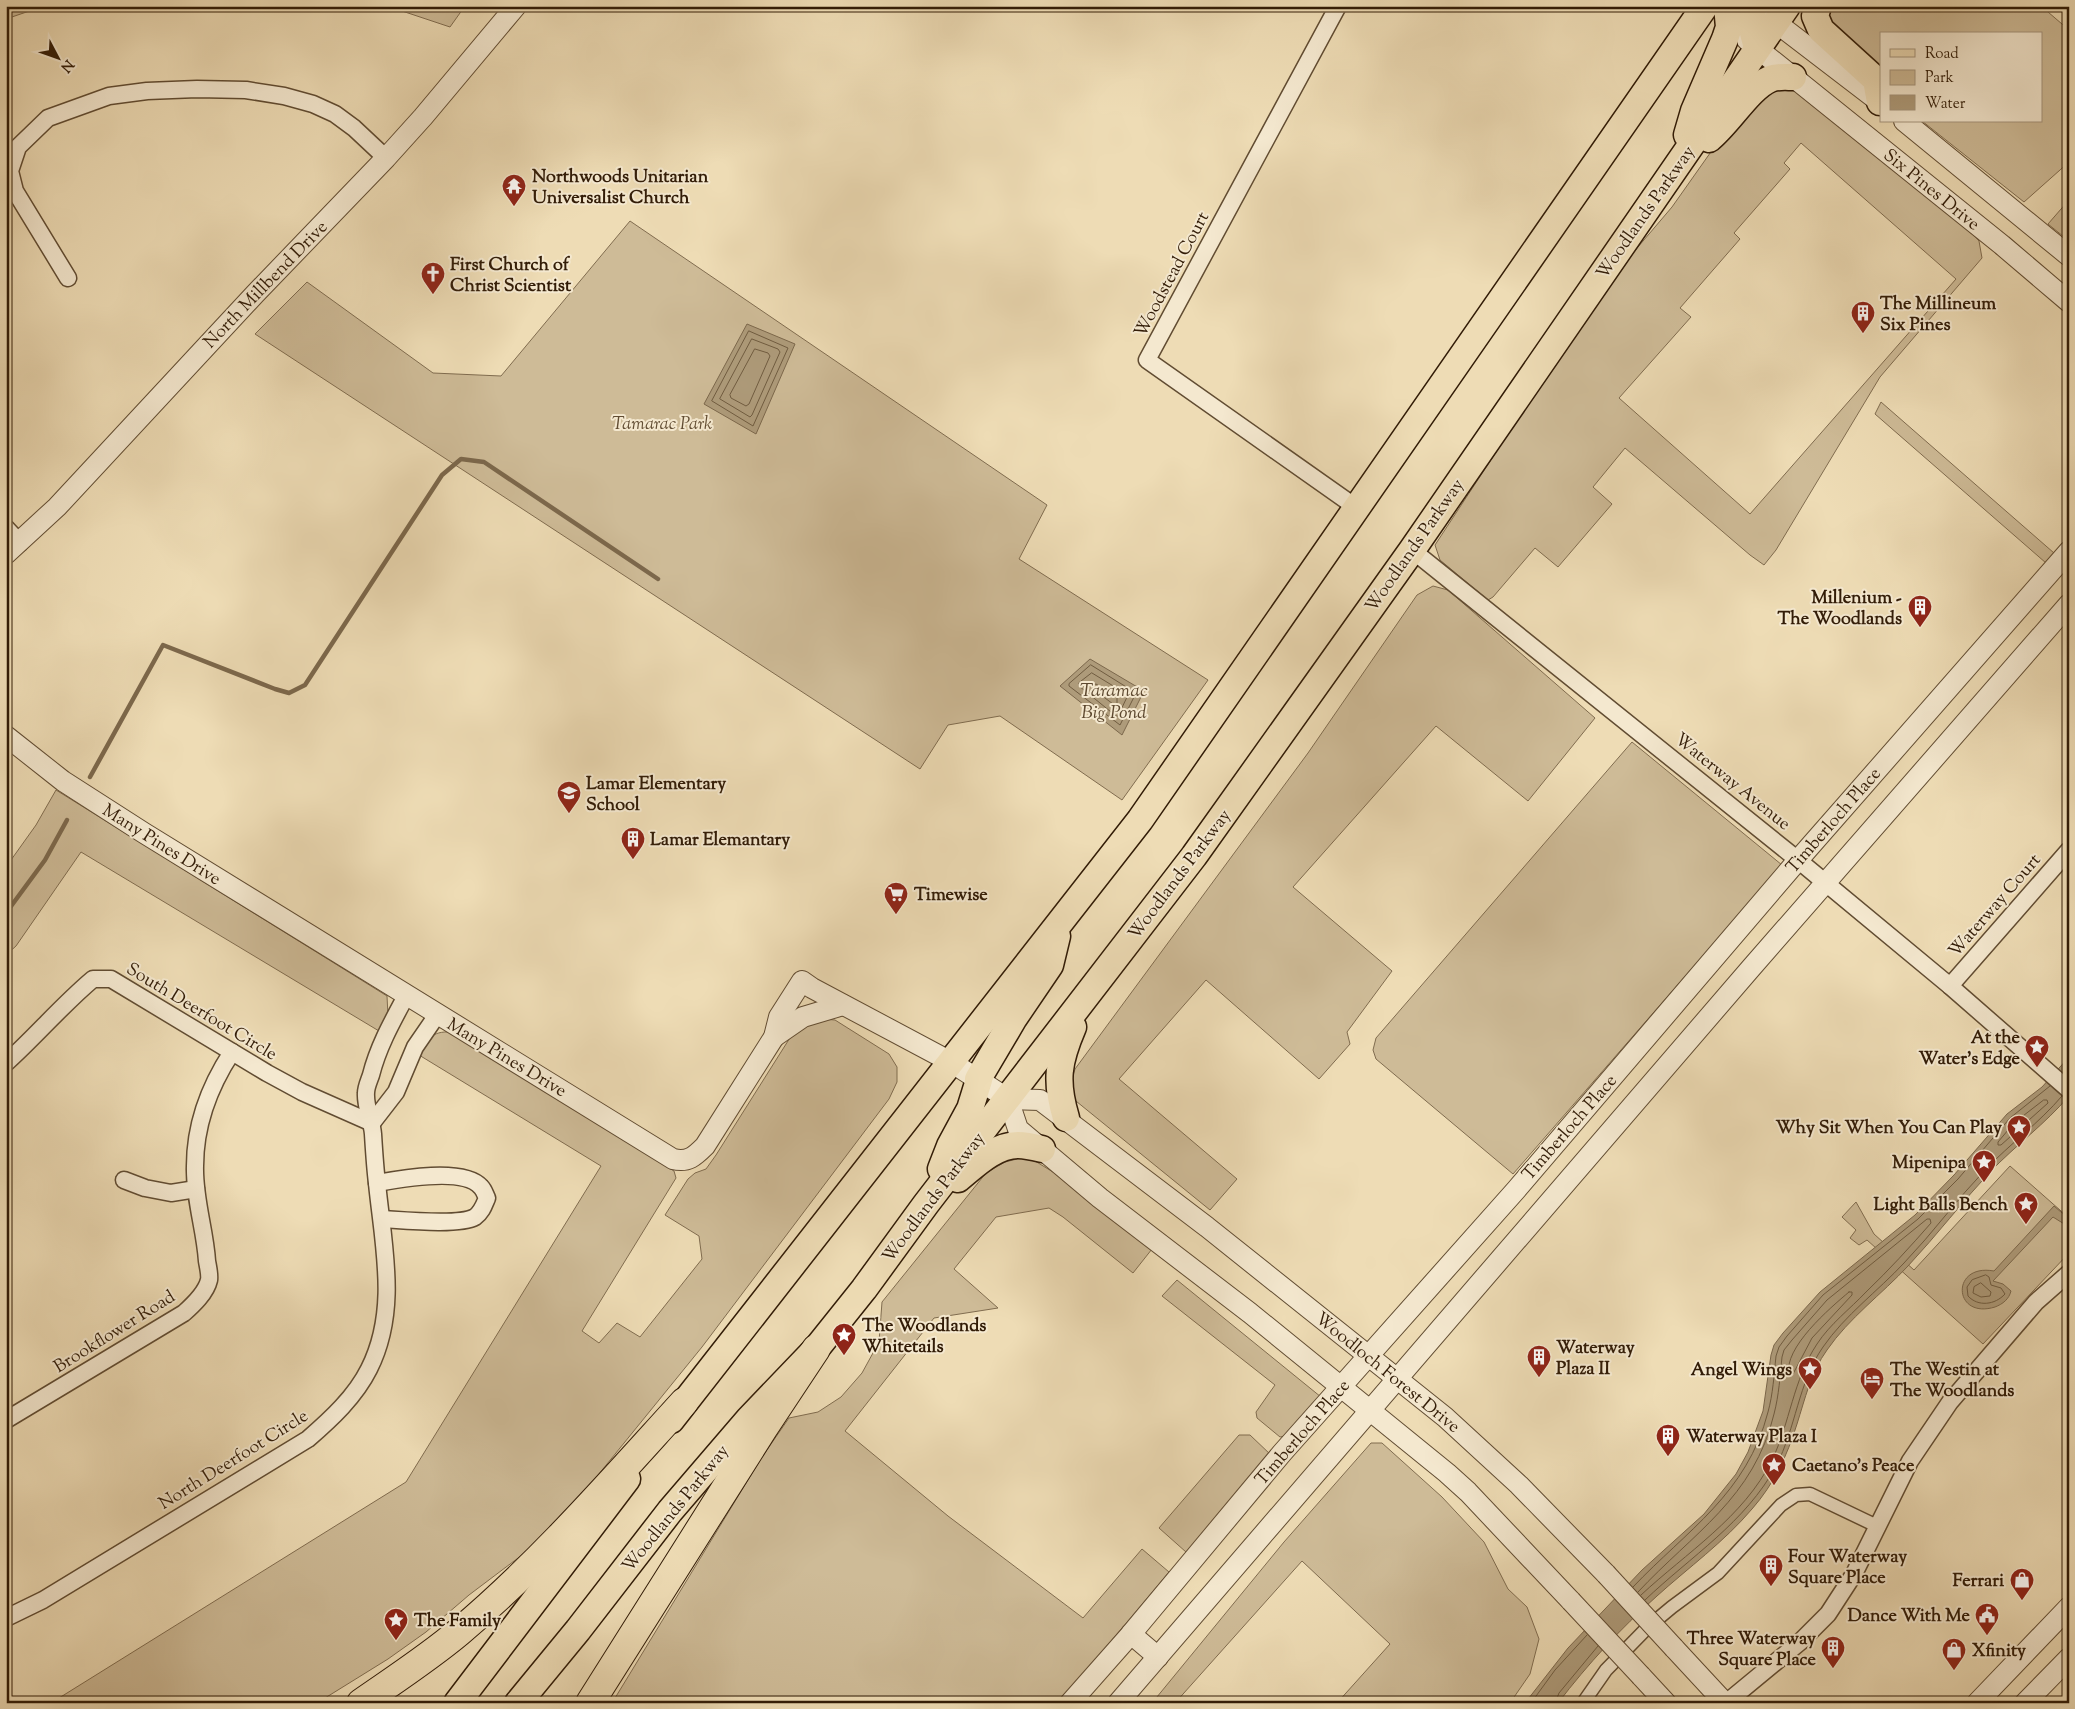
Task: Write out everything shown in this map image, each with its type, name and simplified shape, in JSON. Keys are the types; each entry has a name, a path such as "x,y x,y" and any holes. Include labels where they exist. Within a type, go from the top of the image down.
{"highway":[{"path":"590,1703 763,1429 816,1349"},
{"path":"361,1703 414,1667 506,1590 579,1517 684,1402"}],"main road":[{"path":"1753,6 1752,29 1757,48"},
{"path":"1818,6 1814,16 1821,30 1876,80 1880,98"},
{"path":"457,1700 593,1526 684,1402 1140,820 1357,508 1712,11"},
{"path":"1679,162 1694,111 1712,11"},
{"name":"Woodlands Parkway","path":"518,1703 578,1630 670,1510 749,1419 816,1349 864,1289 926,1204 1194,856 1412,550 1782,14"},
{"path":"1679,162 1721,130 1759,86 1773,78 1793,76"},
{"path":"926,1204 950,1146 970,1110 978,1080 1014,1018 1050,965 1060,923"},
{"path":"1066,1118 1059,1095 1061,1059 1084,1000"},
{"path":"926,1204 984,1158 1002,1148 1018,1145 1042,1149"}],"street":[{"name":"North Millbend Drive","path":"13,548 58,507 174,380 386,158 516,6"},
{"name":"Woodstead Court","path":"1338,6 1147,360 1357,508"},
{"path":"1753,6 1782,14 1880,101"},
{"name":"Six Pines Drive","path":"1712,11 2002,245 2069,302"},
{"path":"68,278 15,191 10,171 18,147 48,118 109,96 147,91 246,90 284,96 313,104 335,114 354,128 386,158"},
{"name":"Six Pines Drive","path":"1905,122 2069,256"},
{"path":"2002,245 2025,221"},
{"path":"6,528 13,548"},
{"name":"Waterway Avenue","path":"1412,550 1798,860 1950,986 2069,1090"},
{"name":"Timberloch Place","path":"1070,1703 1131,1634 1282,1453 1516,1190 1798,860 2069,551"},
{"name":"Timberloch Place","path":"1118,1703 1825,883 2068,608"},
{"name":"Many Pines Drive","path":"6,736 63,781 406,996 673,1159 690,1160 705,1146 774,1037 779,1017 802,981 843,1005 951,1062"},
{"name":"Waterway Court","path":"1950,986 2069,850"},
{"name":"South Deerfoot Circle","path":"6,1064 36,1036 70,998 93,978 110,979 126,986 232,1052 302,1092 372,1123"},
{"name":"North Deerfoot Circle","path":"6,1618 44,1600 308,1439 331,1419 353,1394 369,1369 381,1341 387,1310 387,1280 382,1219 376,1183 372,1123 366,1094 377,1053 406,996"},
{"path":"774,1037 803,1017 843,1005"},
{"path":"372,1123 396,1092 415,1047 437,1015"},
{"name":"Brookflower Road","path":"6,1420 184,1313 197,1301 209,1280 194,1167 200,1117 219,1073 232,1052"},
{"path":"951,1062 1008,1099 1018,1129 1107,1204 1250,1313 1468,1492 1666,1703"},
{"name":"Woodloch Forest Drive","path":"1008,1099 1040,1100 1066,1118 1208,1226 1469,1438 1519,1485 1606,1574 1726,1703"},
{"path":"376,1183 414,1176 447,1176 466,1180 481,1186 487,1198 483,1208 474,1218 455,1221 382,1219"},
{"path":"124,1180 145,1188 171,1193 196,1189"},
{"path":"1726,1703 1800,1642 1828,1614 1854,1574 1879,1527 1910,1461 1950,1402 2036,1302 2069,1273"},
{"path":"1583,1703 1606,1670 1648,1627 1718,1573 1776,1510 1790,1498 1801,1494 1810,1494 1879,1527"},
{"path":"1977,1703 2069,1607"},
{"path":"1131,1634 1158,1656"},
{"path":"2025,1703 2069,1658"}],"green space":[{"path":"6,6 44,6 6,19"},
{"path":"387,6 465,6 450,27"},
{"path":"1816,6 2041,6 2069,30 2069,162 2024,202 1923,122 2042,122 2042,32 1880,32 1880,87"},
{"path":"1788,84 1970,231 1979,241 1982,258 1880,377 1776,550 1764,565 1625,448 1593,487 1612,504 1558,567 1535,548 1493,597 1488,600 1440,560 1435,545 1502,443 1632,254 1672,207 1756,88","holes":["1801,143 1956,279 1750,514 1619,398 1691,317 1680,308 1740,239 1734,233 1790,169 1784,163"]},
{"path":"2069,201 2069,241 2048,224"},
{"name":"Tamarac Park","path":"630,221 1047,505 1019,559 1208,680 1122,800 1000,716 948,725 920,769 255,334 307,282 433,373 501,376"},
{"path":"1881,402 2054,553 2046,563 1875,414"},
{"path":"1433,586 1448,590 1595,718 1528,801 1436,726 1293,887 1392,971 1347,1032 1350,1044 1319,1079 1206,980 1119,1079 1237,1179 1210,1210 1071,1097 1070,1086 1075,1069 1308,753 1417,595"},
{"path":"1632,742 1782,865 1513,1174 1376,1059 1373,1050 1376,1038"},
{"path":"56,790 387,996 388,1016 379,1031 81,852 16,946 6,955 6,867 36,825"},
{"path":"823,1019 835,1020 889,1054 897,1067 897,1082 889,1099 702,1347 581,1496 530,1549 469,1595 426,1632 388,1659 317,1703 51,1703 406,1482 601,1166 419,1055 431,1037 439,1033 451,1032 674,1171 676,1178 582,1331 599,1343 617,1323 640,1337 702,1259 699,1236 665,1215 688,1179 695,1173 706,1169 716,1155 793,1033 799,1027"},
{"path":"1021,1158 1035,1161 1053,1172 1152,1249 1133,1273 1049,1208 996,1217 954,1269 998,1308 934,1318 845,1431 948,1516 1083,1618 1142,1549 1169,1572 1059,1703 612,1703 762,1457 789,1418 818,1412 841,1397 862,1373 879,1342 882,1302 986,1173 1005,1162"},
{"path":"2010,1166 2069,1218 2069,1253 1983,1344 1867,1240 1859,1245 1850,1238 1856,1230 1842,1217 1856,1202 1874,1234 1914,1270"},
{"path":"1177,1280 1321,1397 1289,1435 1280,1437 1257,1418 1256,1412 1275,1385 1162,1296"},
{"path":"1239,1435 1250,1435 1271,1455 1192,1550 1186,1552 1159,1528"},
{"path":"1371,1443 1382,1443 1442,1497 1484,1542 1508,1589 1527,1607 1539,1639 1530,1674 1510,1703 1337,1703 1390,1644 1302,1561 1175,1703 1152,1703 1284,1542"}],"water":[{"path":"747,324 795,344 756,434 704,404"},
{"name":"Taramac Big Pond","path":"1090,659 1144,691 1122,735 1060,686"},
{"path":"2069,1057 2069,1096 1990,1172 1908,1266 1845,1327 1821,1358 1784,1458 1767,1490 1752,1509 1718,1544 1657,1596 1617,1634 1558,1703 1525,1703 1568,1648 1642,1570 1704,1514 1736,1474 1748,1452 1763,1411 1771,1355 1774,1345 1783,1333 1820,1292 1915,1215 1954,1175 2007,1114 2042,1087"},
{"path":"2054,1206 2069,1219 2069,1227 2053,1217 1993,1281 2003,1284 2011,1291 2005,1301 1995,1307 1981,1309 1971,1306 1965,1299 1962,1291 1964,1282 1970,1275 1980,1271 1994,1271"}],"waterway":[{"path":"90,777 163,645 289,693 305,685 442,475 461,459 484,462 658,579"},
{"path":"6,913 45,860 67,820"}],"place":[{"name":"Northwoods Unitarian Universalist Church","path":"514,207"},
{"name":"First Church of Christ Scientist","path":"433,295"},
{"name":"The Millineum Six Pines","path":"1863,334"},
{"name":"Millenium - The Woodlands","path":"1920,628"},
{"name":"Lamar Elementary School","path":"569,814"},
{"name":"Lamar Elemantary","path":"633,860"},
{"name":"Timewise","path":"896,915"},
{"name":"At the Water's Edge","path":"2037,1068"},
{"name":"Why Sit When You Can Play","path":"2019,1148"},
{"name":"Mipenipa","path":"1984,1183"},
{"name":"Light Balls Bench","path":"2026,1225"},
{"name":"The Woodlands Whitetails","path":"844,1356"},
{"name":"Waterway Plaza II","path":"1539,1378"},
{"name":"Angel Wings","path":"1810,1390"},
{"name":"The Westin at The Woodlands","path":"1872,1400"},
{"name":"Waterway Plaza I","path":"1668,1457"},
{"name":"Caetano's Peace","path":"1774,1486"},
{"name":"Four Waterway Square Place","path":"1771,1587"},
{"name":"Ferrari","path":"2022,1601"},
{"name":"Dance With Me","path":"1987,1636"},
{"name":"The Family","path":"396,1641"},
{"name":"Three Waterway Square Place","path":"1833,1669"},
{"name":"Xfinity","path":"1954,1671"}]}
